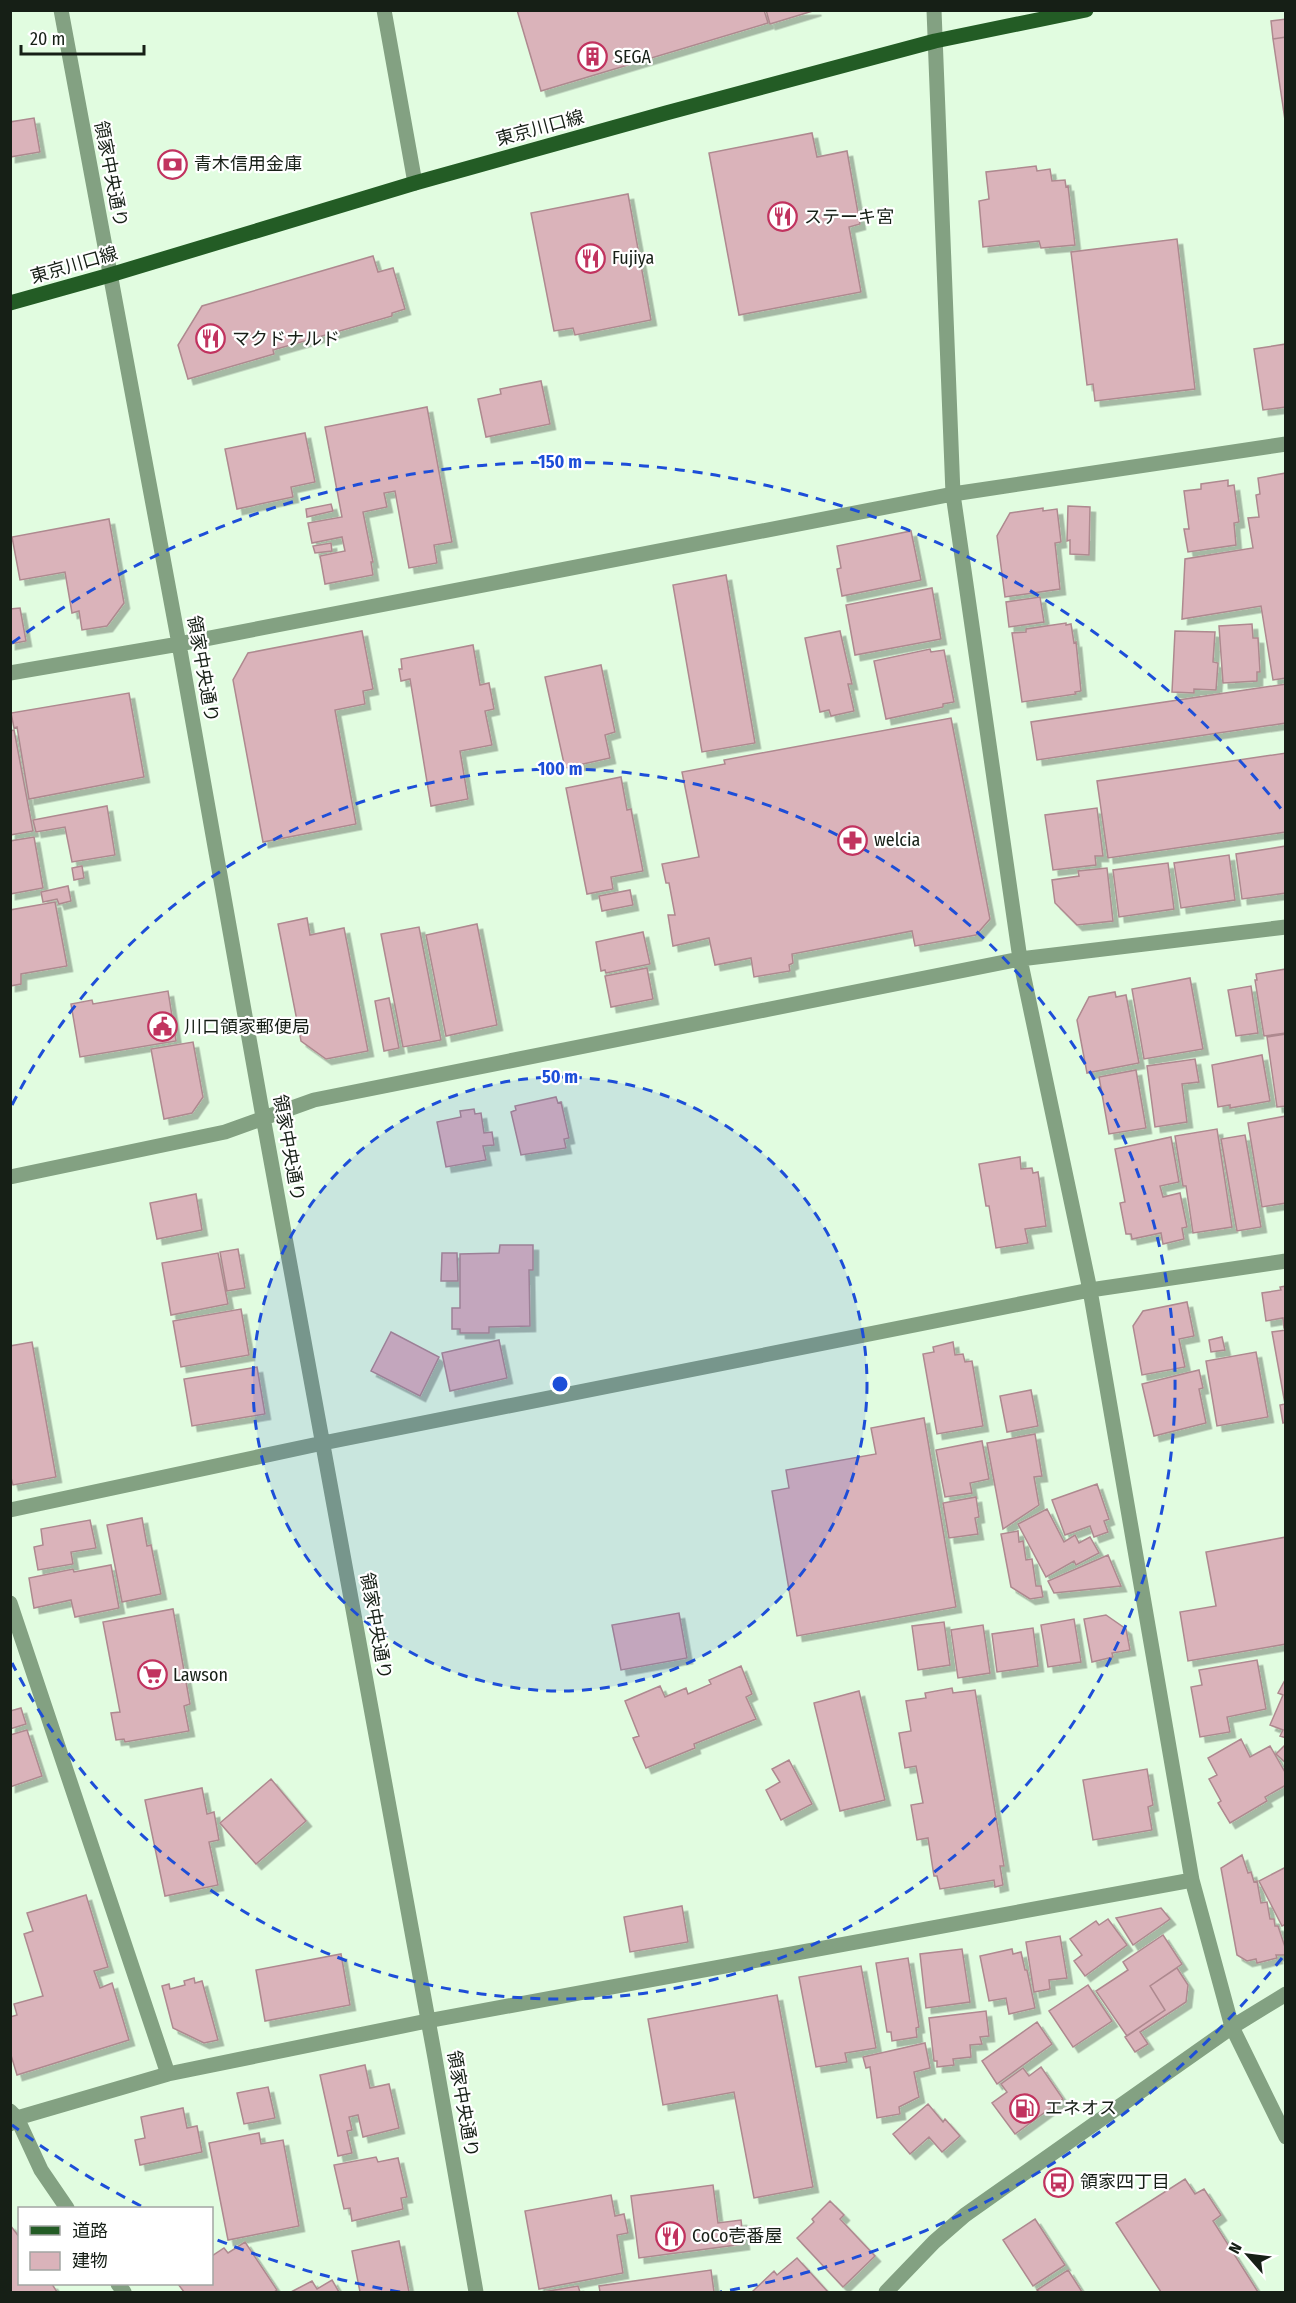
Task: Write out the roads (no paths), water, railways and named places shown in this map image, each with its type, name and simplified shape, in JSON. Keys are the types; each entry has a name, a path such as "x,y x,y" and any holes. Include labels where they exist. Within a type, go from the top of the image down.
{"main road":[{"name":"東京川口線","path":"10,303 415,183 935,41 1086,10"}],"street":[{"name":"領家中央通り","path":"61,10 179,644 476,2292"},
{"path":"384,10 415,183"},
{"path":"933,10 953,494 1020,959 1090,1290 1192,1880 1232,2028 1286,2137"},
{"path":"10,673 179,644 953,494 1286,444"},
{"path":"10,1177 225,1132 314,1100 1020,959 1286,927"},
{"path":"10,1510 323,1443 1090,1290 1286,1261"},
{"path":"10,1603 168,2074"},
{"path":"66,2207 41,2170 13,2117 168,2074 428,2021 1192,1880"},
{"path":"886,2292 934,2242 966,2215 1232,2028 1286,1994"}],"place":[{"name":"SEGA","path":"593,57"},
{"name":"青木信用金庫","path":"173,164"},
{"name":"ステーキ宮","path":"783,217"},
{"name":"Fujiya","path":"591,258"},
{"name":"マクドナルド","path":"211,339"},
{"name":"welcia","path":"853,840"},
{"name":"川口領家郵便局","path":"163,1027"},
{"name":"Lawson","path":"152,1675"},
{"name":"エネオス","path":"1024,2108"},
{"name":"領家四丁目","path":"1059,2182"},
{"name":"CoCo壱番屋","path":"671,2236"}]}
